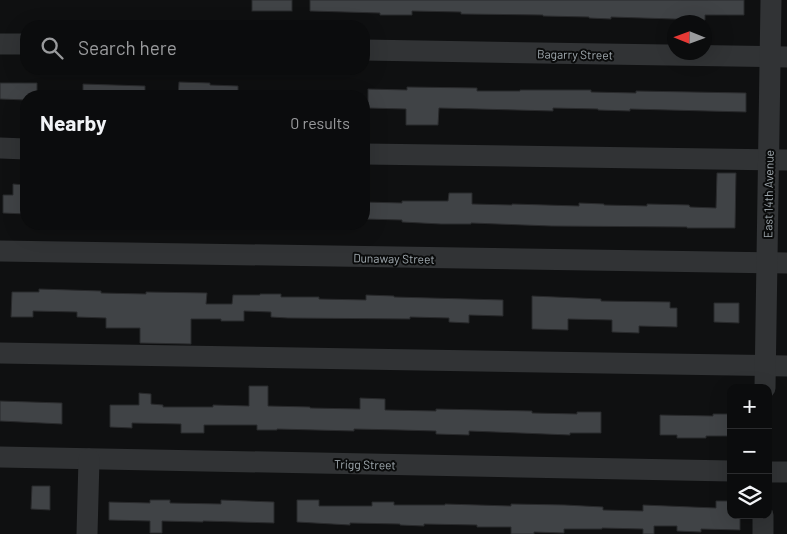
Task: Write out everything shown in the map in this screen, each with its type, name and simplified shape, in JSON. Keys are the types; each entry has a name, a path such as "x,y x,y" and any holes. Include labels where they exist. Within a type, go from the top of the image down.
{"street":[{"name":"East 14th Avenue","path":"765,384 765,366 777,264 779,57 772,0"},
{"path":"0,44 20,44"},
{"name":"Bagarry Street","path":"370,50 779,57"},
{"path":"0,148 20,148"},
{"path":"370,154 778,160"},
{"name":"Dunaway Street","path":"0,251 777,264"},
{"path":"0,353 787,366"},
{"name":"Trigg Street","path":"0,457 727,471"},
{"path":"87,534 89,459"},
{"path":"772,472 787,472"},
{"path":"763,519 763,534"}],"building":[{"path":"252,0 292,0 292,11 252,11"},
{"path":"310,0 744,0 744,15 667,15 667,19 611,17 611,19 412,11 412,15 380,15 380,13 310,11"},
{"path":"179,82 238,86 238,90 178,90"},
{"path":"0,83 37,83 37,90 20,90 20,100 0,99"},
{"path":"83,84 145,86 145,90 83,90"},
{"path":"407,87 477,88 477,91 591,90 591,92 636,93 636,91 746,93 746,112 553,108 553,111 439,108 438,125 406,125 406,109 370,108 370,90 368,89 407,90"},
{"path":"717,173 736,173 735,228 441,224 370,219 370,202 448,201 449,193 472,193 472,204 579,206 579,203 647,206 647,204 716,208"},
{"path":"13,184 20,185 20,214 3,213 3,195 13,195"},
{"path":"39,289 101,291 101,293 207,293 206,304 232,304 233,295 260,294 281,294 281,297 319,297 319,299 366,300 366,295 503,300 503,316 469,315 469,323 449,322 449,318 288,318 271,317 271,312 244,311 244,321 191,319 191,344 140,343 140,328 106,328 106,318 77,317 77,312 33,311 33,317 11,317 12,292 39,292"},
{"path":"532,296 601,299 601,301 670,302 670,308 677,308 677,327 639,326 639,333 612,332 612,320 568,319 568,330 532,329"},
{"path":"714,303 739,303 739,323 714,322"},
{"path":"249,386 268,386 268,406 360,409 360,398 385,399 385,410 532,411 532,413 577,414 577,412 601,412 601,433 570,433 570,435 469,431 469,435 436,434 436,431 400,430 257,430 257,425 204,425 204,433 181,433 181,424 132,423 132,428 110,427 110,405 139,405 139,393 151,394 151,404 163,405 163,407 249,406"},
{"path":"0,401 62,403 62,424 0,421"},
{"path":"713,414 727,414 727,436 677,438 677,435 660,435 660,415 713,416"},
{"path":"32,486 50,486 50,510 31,509"},
{"path":"150,500 170,500 170,503 221,504 221,500 274,502 274,523 162,521 162,533 150,533 150,521 109,520 109,502 150,503"},
{"path":"297,500 319,500 319,506 372,506 372,502 394,502 394,505 565,505 603,507 603,510 643,511 643,505 716,508 716,501 727,501 727,519 740,519 740,530 701,529 701,532 677,531 677,526 654,526 654,534 643,534 643,529 602,528 564,529 564,533 534,532 534,534 511,534 511,527 477,527 477,525 424,524 424,526 350,523 350,525 297,522"}]}
